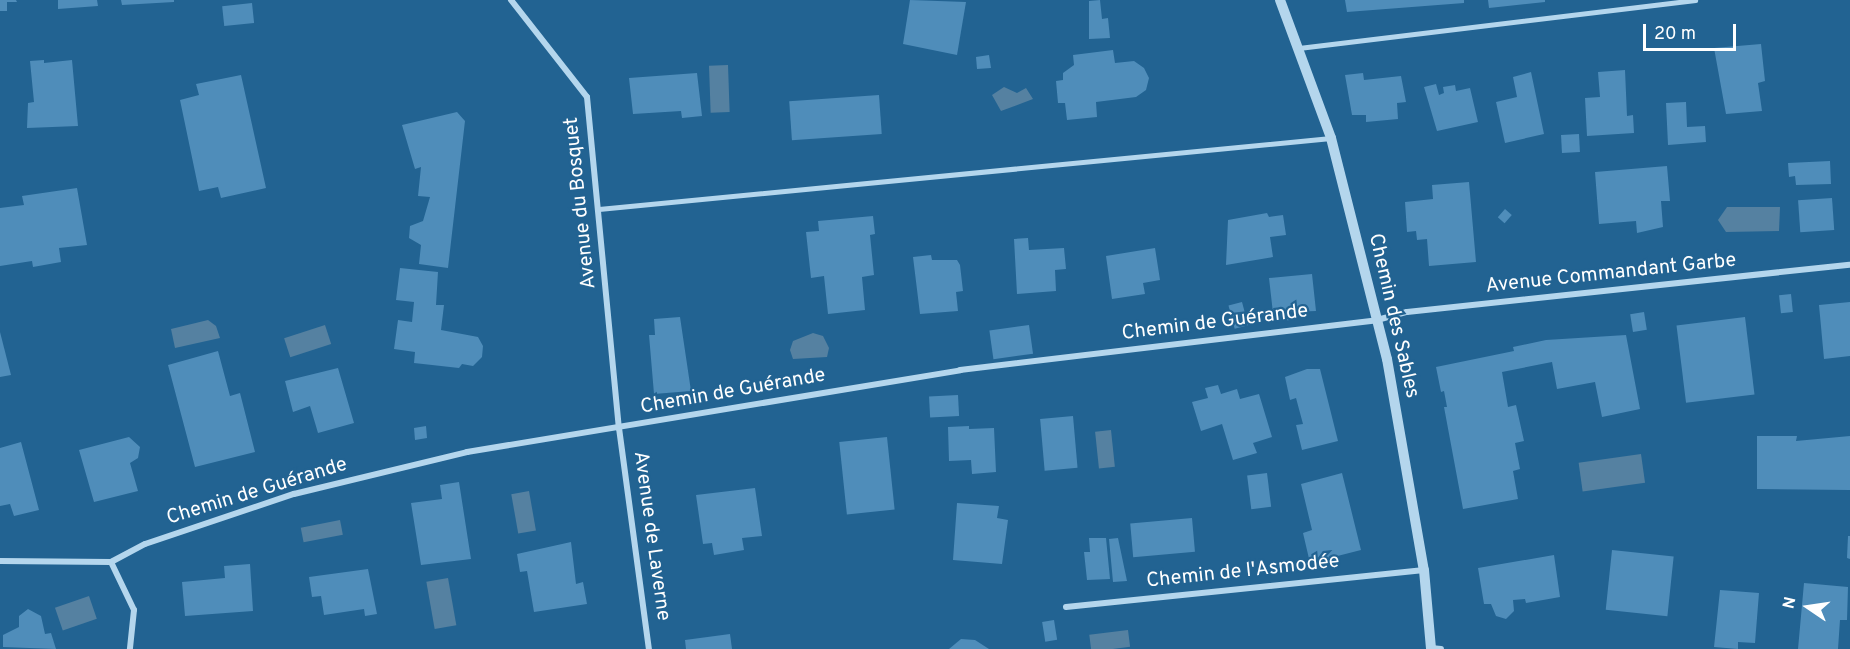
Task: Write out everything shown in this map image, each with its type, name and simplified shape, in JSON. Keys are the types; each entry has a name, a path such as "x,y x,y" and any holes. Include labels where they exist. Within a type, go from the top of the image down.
{"street":[{"name":"Avenue du Bosquet","path":"511,0 587,97 600,209 619,428"},
{"name":"Chemin des Sables","path":"1280,0 1331,138 1377,320 1424,570 1434,649"},
{"name":"Avenue Commandant Garbe","path":"1377,320 1407,312 1850,265"},
{"name":"Chemin de Guérande","path":"111,562 145,544 294,494 467,452 960,370 1377,320"},
{"name":"Avenue de Laverne","path":"619,428 649,649"},
{"path":"0,561 111,562 134,610 130,649"},
{"name":"Chemin de l'Asmodée","path":"1066,607 1424,570"}],"lane":[{"path":"1299,48 1695,0"},
{"path":"600,209 1331,138"}],"water":[{"path":"728,65 730,112 711,113 709,66"},
{"path":"1004,87 1017,93 1026,88 1033,99 1001,111 992,95"},
{"path":"1727,207 1780,207 1779,231 1726,232 1718,220"},
{"path":"208,320 216,326 220,338 175,348 171,329"},
{"path":"325,325 331,344 290,357 284,338"},
{"path":"813,333 823,336 829,348 827,357 793,359 790,350 793,341"},
{"path":"1111,430 1115,467 1099,468 1095,432"},
{"path":"1641,454 1645,483 1583,491 1579,463"},
{"path":"529,491 536,530 518,534 511,494"},
{"path":"340,520 343,535 304,542 301,528"},
{"path":"448,578 456,625 435,629 426,582"},
{"path":"89,596 97,619 63,630 55,608"},
{"path":"1128,630 1130,647 1091,649 1089,635"}],"building":[{"path":"0,0 16,0 17,2 7,2 7,11 0,11"},
{"path":"58,0 97,0 98,6 58,9"},
{"path":"121,0 174,0 174,2 122,5"},
{"path":"910,0 966,2 957,55 903,44"},
{"path":"1100,0 1102,19 1108,18 1110,38 1089,39 1089,1"},
{"path":"1345,0 1464,0 1464,3 1347,12"},
{"path":"1488,0 1545,0 1545,2 1489,8"},
{"path":"252,3 254,23 224,26 222,6"},
{"path":"1761,44 1765,81 1758,83 1762,111 1726,114 1714,48"},
{"path":"1113,50 1115,63 1134,61 1144,68 1149,78 1146,90 1136,97 1096,102 1097,117 1067,120 1065,103 1058,103 1056,81 1063,80 1063,73 1074,65 1073,55"},
{"path":"989,55 991,68 977,69 976,57"},
{"path":"44,60 44,63 72,60 78,126 27,128 28,103 34,102 30,61"},
{"path":"1625,70 1627,116 1633,115 1634,133 1587,136 1585,98 1600,97 1598,72"},
{"path":"1531,72 1544,134 1505,143 1496,102 1517,97 1513,77"},
{"path":"697,73 702,116 682,118 681,111 633,114 629,78"},
{"path":"1363,73 1364,80 1401,76 1406,102 1397,103 1398,119 1366,122 1366,115 1352,115 1345,75"},
{"path":"241,75 266,188 221,198 218,187 199,191 180,100 199,95 196,84"},
{"path":"1436,84 1439,95 1444,93 1443,87 1455,85 1456,91 1470,88 1478,122 1437,131 1424,87"},
{"path":"879,95 882,134 792,140 789,101"},
{"path":"1686,102 1687,127 1705,126 1706,142 1668,145 1666,103"},
{"path":"457,112 465,121 448,268 419,264 421,245 409,238 410,226 423,221 430,197 418,196 421,167 415,169 402,125"},
{"path":"1579,134 1580,152 1562,153 1561,135"},
{"path":"1830,161 1831,184 1796,185 1795,176 1789,177 1788,163"},
{"path":"1667,166 1670,201 1661,201 1663,227 1637,233 1636,221 1599,224 1595,172"},
{"path":"1469,182 1476,262 1429,266 1427,239 1417,240 1416,231 1407,232 1405,202 1433,199 1432,185"},
{"path":"77,188 87,245 59,248 61,262 33,267 32,261 0,266 0,208 24,205 22,196"},
{"path":"1832,198 1834,230 1800,232 1798,200"},
{"path":"1505,209 1512,215 1505,223 1498,217"},
{"path":"1267,213 1269,217 1283,215 1286,235 1270,237 1273,257 1226,265 1228,220"},
{"path":"873,216 875,234 870,235 874,275 862,277 865,310 828,314 824,276 811,278 806,232 819,231 818,221"},
{"path":"1028,238 1029,250 1064,248 1066,269 1055,270 1056,291 1017,294 1014,239"},
{"path":"1155,248 1160,280 1143,283 1145,294 1112,299 1106,256"},
{"path":"931,255 932,260 957,260 960,265 963,291 956,292 958,311 920,314 913,257"},
{"path":"400,268 438,272 436,305 444,305 441,330 478,337 483,346 482,357 473,366 462,364 459,368 414,363 415,352 394,349 398,320 412,322 414,302 396,300"},
{"path":"1312,274 1316,311 1291,312 1290,320 1274,322 1269,278"},
{"path":"1791,294 1793,312 1781,313 1779,295"},
{"path":"1242,302 1248,325 1235,329 1228,306"},
{"path":"1850,302 1850,356 1824,359 1819,305"},
{"path":"1644,312 1647,330 1633,332 1630,314"},
{"path":"680,317 691,391 654,394 649,335 655,335 654,319"},
{"path":"1745,317 1755,394 1686,403 1677,325"},
{"path":"1029,325 1033,354 993,359 989,331"},
{"path":"0,332 11,375 0,377"},
{"path":"1626,335 1640,409 1602,417 1595,382 1557,389 1552,362 1502,372 1508,407 1516,405 1524,441 1515,443 1520,469 1513,471 1518,499 1463,509 1444,407 1447,407 1444,391 1441,392 1436,367 1514,351 1513,347 1546,340"},
{"path":"218,351 230,396 240,393 255,452 195,467 168,365"},
{"path":"338,368 354,423 318,433 310,406 293,412 285,381"},
{"path":"1307,369 1320,369 1338,441 1302,450 1296,425 1303,424 1296,398 1290,400 1285,377"},
{"path":"1218,385 1221,394 1237,389 1240,399 1259,394 1272,437 1253,443 1257,453 1233,460 1222,424 1201,431 1192,402 1208,398 1205,388"},
{"path":"958,395 959,416 930,417 929,397"},
{"path":"1073,416 1078,468 1045,471 1040,419"},
{"path":"426,426 427,438 415,440 414,428"},
{"path":"969,426 969,429 994,428 996,472 972,474 971,460 949,461 948,427"},
{"path":"1757,436 1797,436 1796,441 1850,436 1850,490 1757,489"},
{"path":"129,437 140,447 138,458 130,463 138,491 94,502 79,450"},
{"path":"887,437 895,510 847,515 839,442"},
{"path":"21,442 39,510 14,516 10,504 0,506 0,448"},
{"path":"1267,473 1271,507 1251,509 1247,475"},
{"path":"1342,473 1361,550 1310,563 1303,533 1312,530 1301,484"},
{"path":"459,482 471,559 421,565 411,503 442,499 440,485"},
{"path":"755,488 762,536 742,538 744,550 714,555 712,543 703,544 696,495"},
{"path":"957,503 999,506 997,518 1008,520 1002,564 953,560"},
{"path":"1192,518 1195,552 1133,557 1130,523"},
{"path":"1848,536 1850,536 1850,559 1847,558"},
{"path":"1089,538 1106,538 1110,579 1087,580 1084,552 1090,552"},
{"path":"1118,538 1127,581 1113,582 1109,539"},
{"path":"571,542 576,584 583,582 587,604 534,612 527,571 520,572 517,554"},
{"path":"1612,550 1674,556 1667,616 1606,610"},
{"path":"1554,555 1560,597 1526,603 1525,599 1513,600 1514,611 1506,619 1496,616 1491,604 1484,604 1478,568"},
{"path":"250,564 253,611 185,616 182,582 225,578 224,566"},
{"path":"368,569 377,614 365,616 364,609 324,615 321,596 312,597 309,577"},
{"path":"1804,583 1848,587 1847,620 1840,620 1838,649 1798,649"},
{"path":"1720,590 1759,593 1755,643 1738,642 1738,649 1714,647"},
{"path":"28,609 41,616 45,634 51,633 56,649 3,647 3,635 19,627 19,616"},
{"path":"1054,620 1057,640 1045,642 1042,622"},
{"path":"730,634 732,649 686,649 685,640"},
{"path":"961,639 975,640 989,649 949,649"}]}
